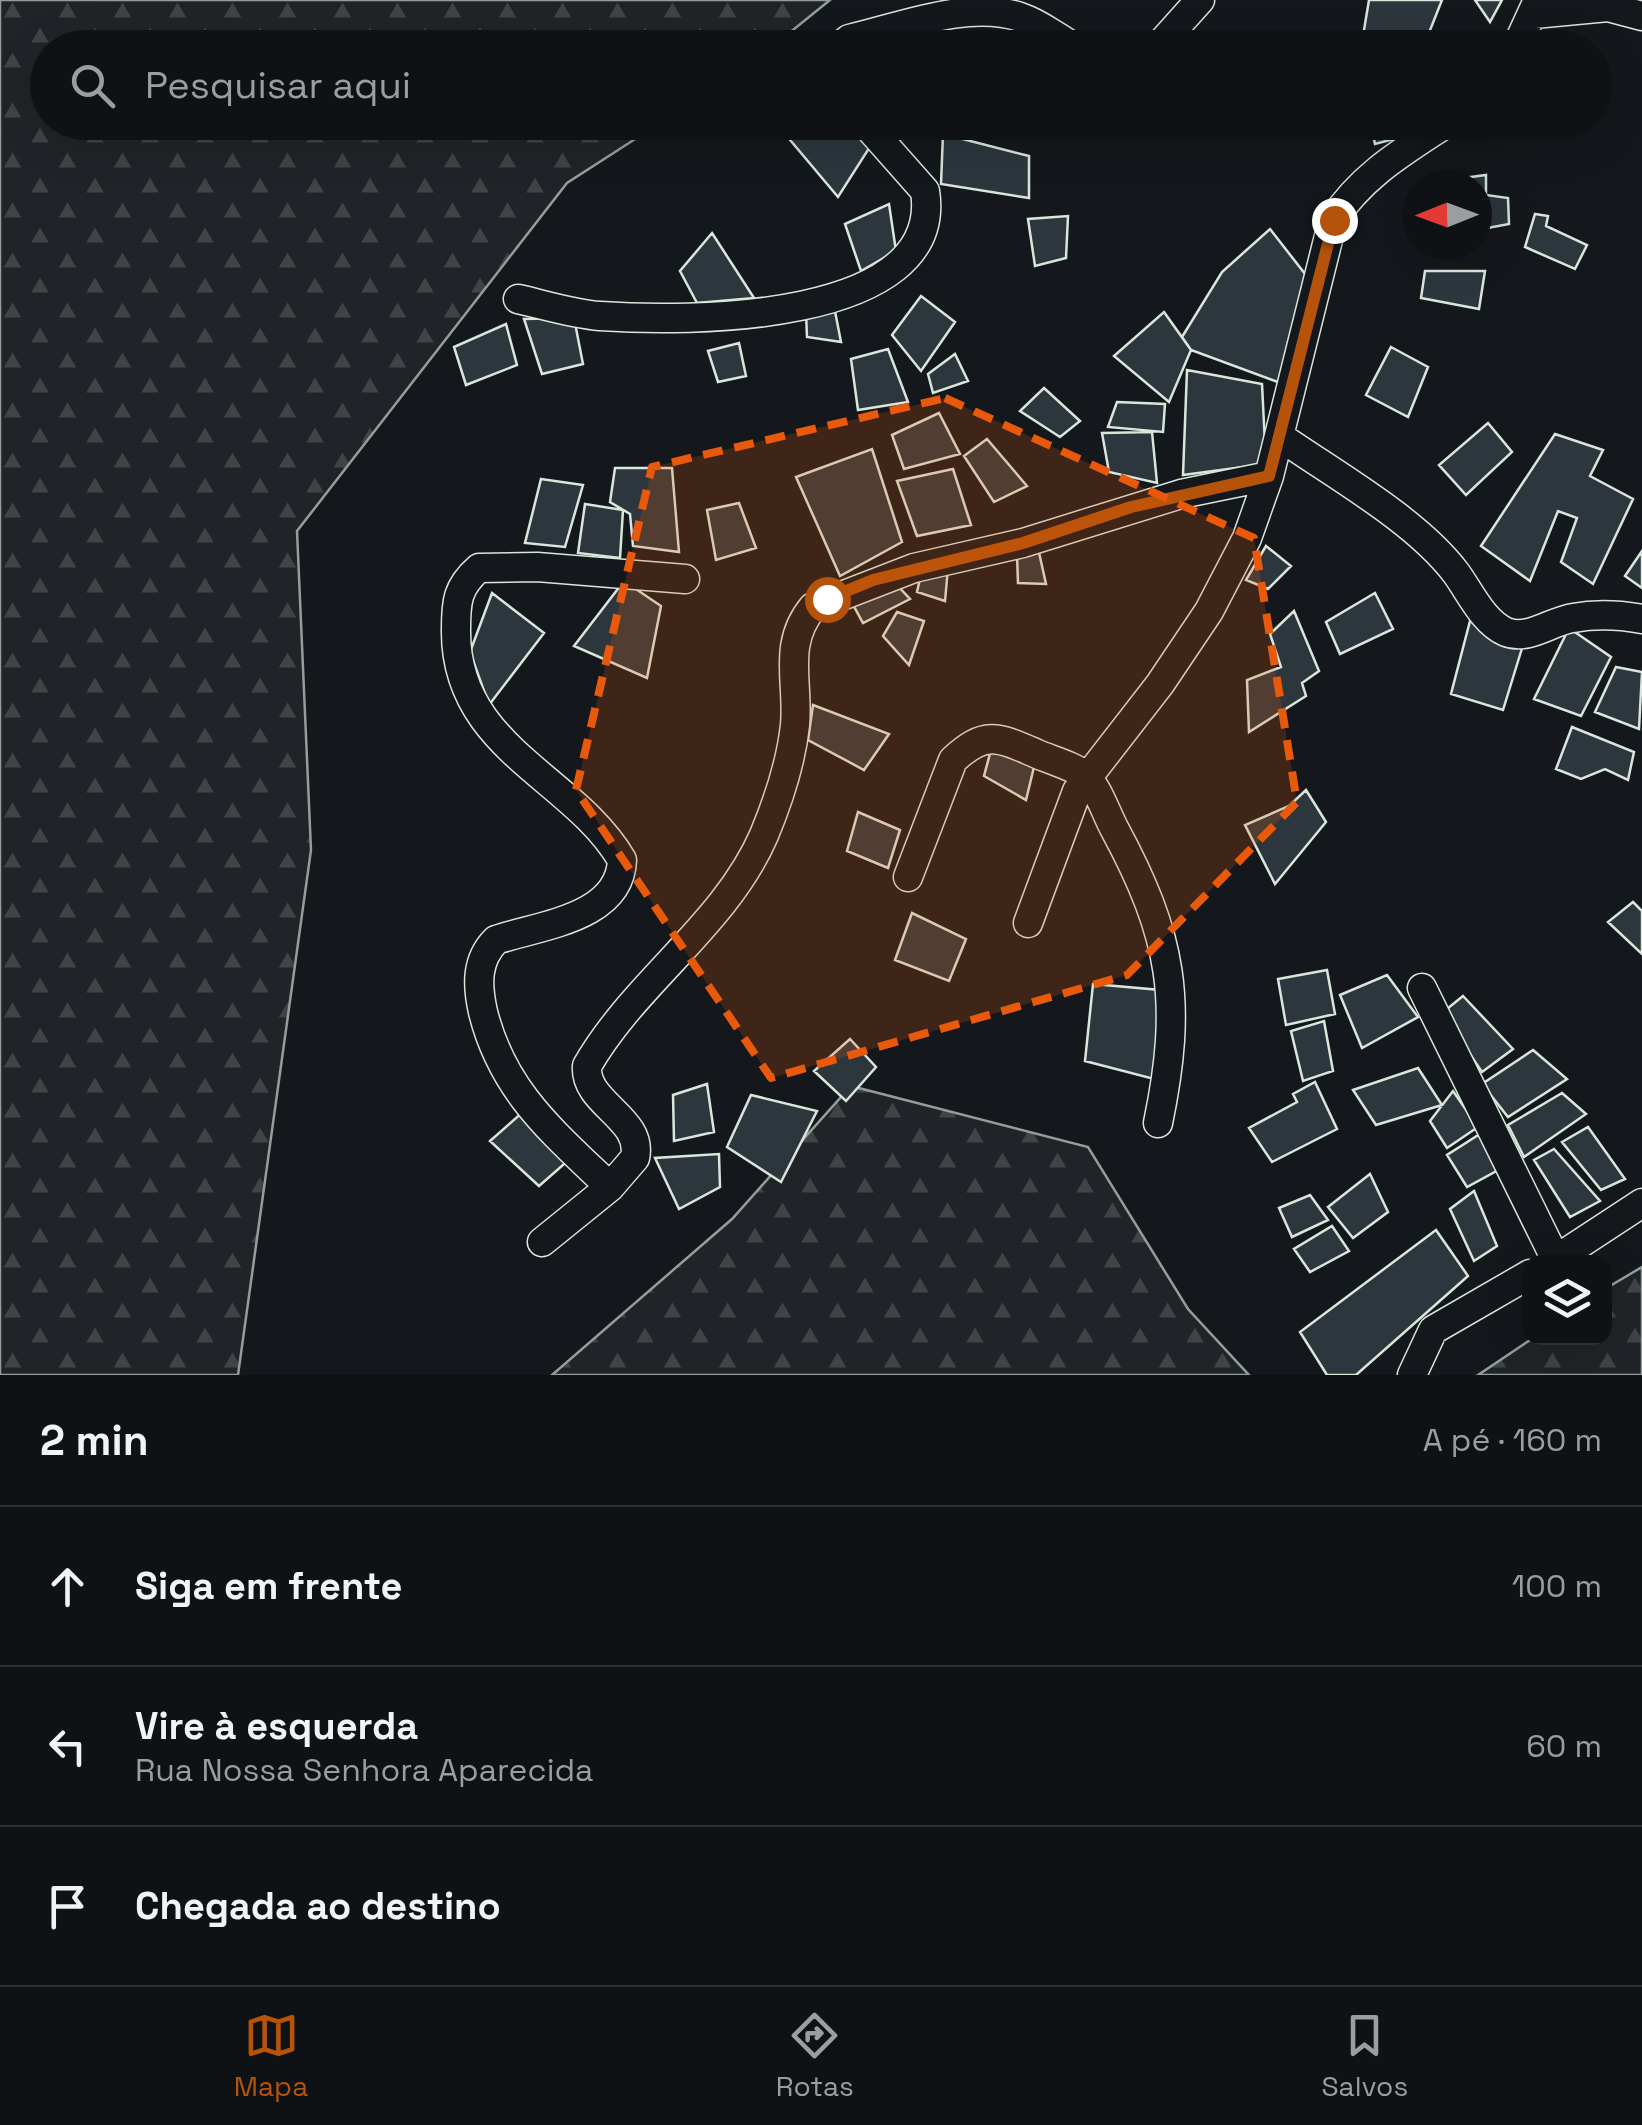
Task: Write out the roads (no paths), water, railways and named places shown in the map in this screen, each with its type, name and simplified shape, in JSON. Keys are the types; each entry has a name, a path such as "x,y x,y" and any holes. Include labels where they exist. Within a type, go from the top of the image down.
{"street":[{"path":"1173,30 1200,0"},
{"path":"1525,30 1536,7 1608,8 1642,16"},
{"path":"884,30 942,17 990,12 1021,17 1044,30"},
{"path":"518,300 595,316 726,317 843,294 889,274 914,250 925,226 924,191 880,140"},
{"path":"1028,922 1086,776 1160,684 1210,612 1247,538 1280,436 1334,220 1351,192 1384,163 1420,140"},
{"path":"1280,436 1424,539 1454,571 1490,621 1507,632 1522,634 1568,618 1592,615 1642,618"},
{"path":"542,1242 629,1169 638,1146 634,1134 589,1083 587,1066 728,895 762,840 784,784 795,721 794,642 812,607 914,568 1023,543 1180,494 1269,476"},
{"path":"610,1187 529,1108 504,1074 489,1035 479,970 484,952 496,940 600,904 616,891 622,860 610,838 525,766 478,714 462,676 456,638 456,596 479,568 537,568 685,579"},
{"path":"908,877 954,760 967,748 985,738 1004,739 1086,776 1149,892 1165,950 1173,1001 1173,1052 1158,1123"},
{"path":"1422,988 1551,1255"},
{"path":"1563,1255 1642,1203"},
{"path":"1412,1375 1433,1330 1522,1279"}]}
